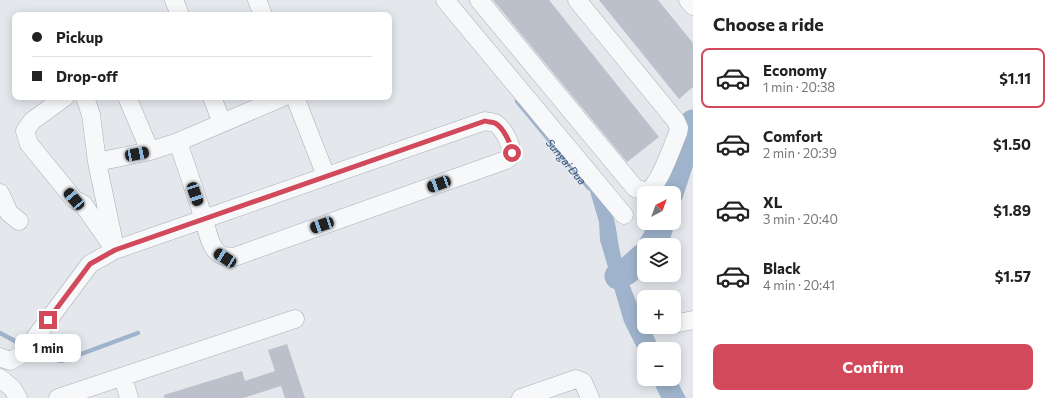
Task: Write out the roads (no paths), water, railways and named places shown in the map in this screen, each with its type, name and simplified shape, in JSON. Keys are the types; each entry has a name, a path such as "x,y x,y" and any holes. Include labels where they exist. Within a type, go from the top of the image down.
{"street":[{"path":"174,0 179,12"},
{"path":"257,0 262,12"},
{"path":"445,0 624,216"},
{"path":"479,0 635,188 646,192 654,186 659,178 679,128 676,122 577,0"},
{"path":"688,0 693,6"},
{"path":"61,100 32,121 26,131 28,144 74,199 83,204 115,250"},
{"path":"86,100 91,115 97,162 115,250"},
{"path":"128,100 150,151"},
{"path":"213,100 222,123"},
{"path":"97,162 150,151 178,142 276,100"},
{"path":"297,100 326,176"},
{"path":"0,357 10,361 23,354 90,264 115,250 204,220 485,121 494,123 501,129 511,147 510,157 506,160 234,257 225,258 217,253 211,244 204,220 178,142"},
{"path":"0,193 9,213 19,221"},
{"path":"58,398 295,319"},
{"path":"681,323 693,320"},
{"path":"123,377 129,398"},
{"path":"0,378 12,388 18,398"},
{"path":"521,398 576,379 587,388 590,398"}],"water":[{"path":"589,188 599,194 611,210 624,267 637,304 637,334 652,334 656,342 637,342 637,348 624,322 600,240 599,222"},
{"path":"655,386 680,386 686,398 661,398"}],"waterway":[{"name":"Sungai Dua","path":"517,101 589,188"},
{"path":"672,186 693,123"},
{"path":"656,238 659,230"},
{"path":"618,276 626,272 637,262"},
{"path":"0,333 15,341"},
{"path":"44,357 62,361 138,333"}]}
